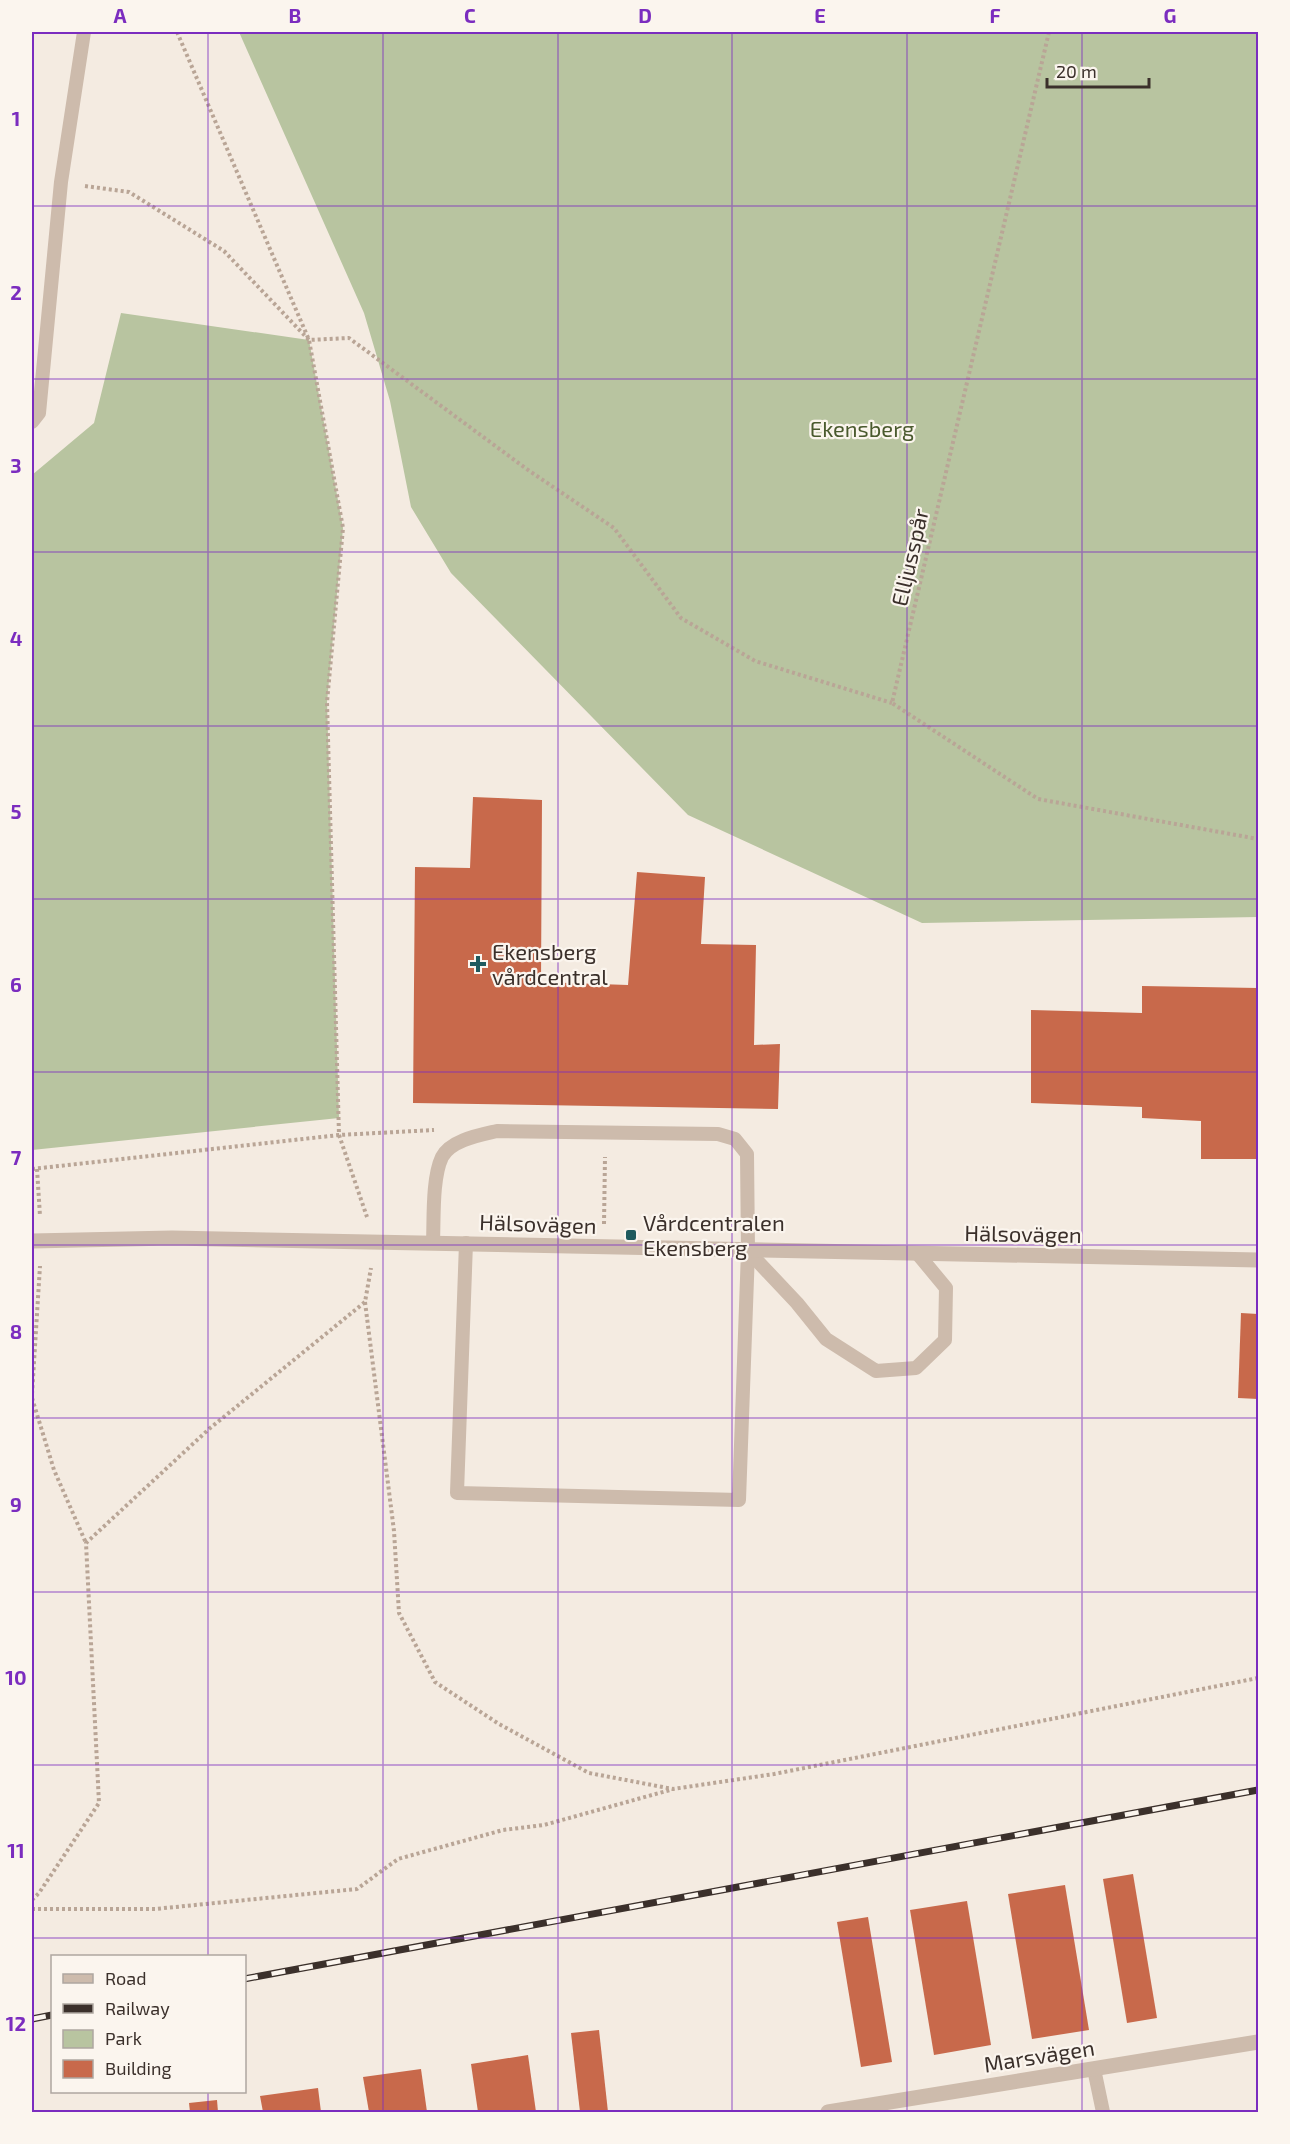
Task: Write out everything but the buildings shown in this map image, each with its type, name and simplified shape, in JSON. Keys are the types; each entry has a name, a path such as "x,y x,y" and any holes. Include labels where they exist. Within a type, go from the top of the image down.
{"street":[{"name":"Hälsovägen","path":"36,1241 172,1238 433,1242 748,1251 1258,1260"},
{"name":"Marsvägen","path":"828,2112 847,2111 1258,2042"}],"lane":[{"path":"32,422 39,413 61,182 84,32"},
{"path":"433,1242 437,1180 443,1156 466,1138 496,1131 718,1134 735,1139 747,1154 748,1251 739,1500 457,1493 466,1243"},
{"path":"748,1251 826,1339 876,1371 916,1368 945,1340 946,1288 917,1253"},
{"path":"1094,2069 1103,2112"}],"path":[{"path":"177,32 309,340 343,528 327,702 339,1135 376,1242 365,1302 394,1531 399,1613 435,1682 499,1724 589,1773 673,1789"},
{"name":"Elljusspår","path":"892,702 1049,32"},
{"path":"61,182 129,192 224,251 309,340 349,338 528,470 614,528 681,618 755,661 892,702 1038,800 1258,839"},
{"path":"32,1900 99,1803 86,1543 54,1470 32,1396 36,1241 34,1169 339,1135 441,1130"},
{"path":"604,1234 606,1132"},
{"path":"86,1543 209,1429 365,1302"},
{"path":"32,1910 154,1909 357,1889 398,1859 503,1830 544,1825 673,1789 774,1774 1258,1677"}],"green space":[{"name":"Ekensberg","path":"239,32 1258,32 1258,917 922,923 688,815 451,573 411,507 390,401 364,313"},
{"path":"121,313 309,340 343,528 327,702 339,1118 32,1150 32,475 94,423"}],"railway":[{"path":"246,1979 1258,1790"},
{"path":"32,2019 51,2015"}],"place":[{"name":"Ekensberg vårdcentral","path":"478,964"},
{"name":"Vårdcentralen Ekensberg","path":"631,1235"}]}
